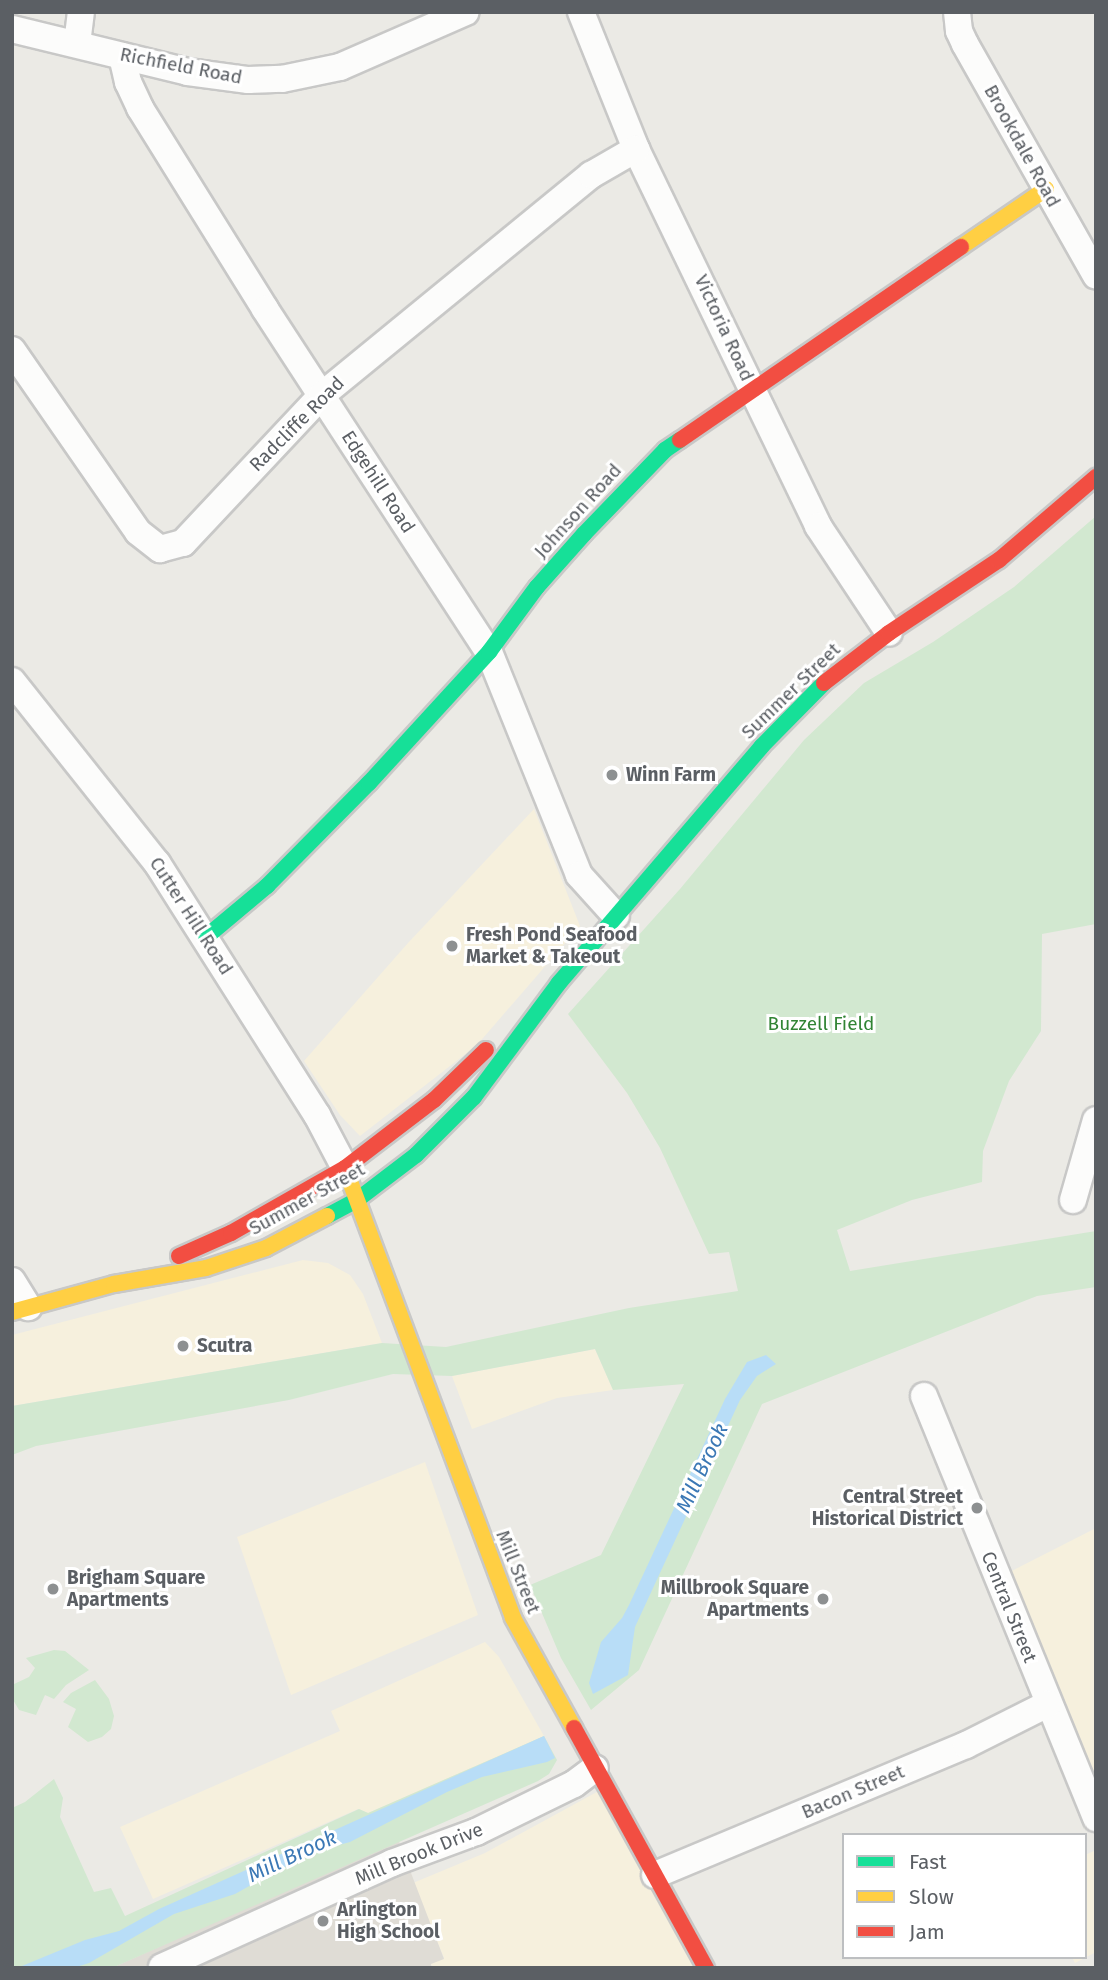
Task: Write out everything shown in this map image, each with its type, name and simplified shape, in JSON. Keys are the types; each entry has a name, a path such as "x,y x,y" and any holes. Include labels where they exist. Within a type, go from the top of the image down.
{"main road":[{"name":"Johnson Road","path":"206,937 267,886 319,835 489,652 537,587 648,465 686,434 1046,189"},
{"name":"Summer Street","path":"20,1310 114,1284 206,1268 245,1256 298,1233 357,1200 416,1155 474,1097 559,983 777,730 828,679 889,633 999,560 1096,477"},
{"name":"Summer Street","path":"114,1284 231,1233 345,1168 434,1100 559,983"},
{"name":"Mill Street","path":"345,1168 513,1618 706,1968"}],"street":[{"path":"77,44 81,12"},
{"name":"Richfield Road","path":"12,29 217,77 292,78 349,64 466,12"},
{"name":"Victoria Road","path":"581,12 636,149 818,526 889,633"},
{"name":"Brookdale Road","path":"957,12 959,31 965,44 1096,276"},
{"name":"Edgehill Road","path":"122,55 128,82 140,108 489,652 579,875 616,916"},
{"name":"Radcliffe Road","path":"12,350 138,532 160,549 183,543 322,395 594,173 636,149"},
{"name":"Cutter Hill Road","path":"12,681 157,863 317,1115 345,1168"},
{"path":"1073,1200 1096,1120"},
{"path":"12,1281 20,1310"},
{"name":"Central Street","path":"923,1396 1096,1818"},
{"name":"Bacon Street","path":"655,1875 966,1745 1048,1704"},
{"name":"Mill Brook Drive","path":"162,1967 392,1863 476,1832 574,1784 595,1768"}],"shaded area":[{"path":"534,809 580,926 477,1045 360,1136 340,1115 304,1061 408,943"},
{"path":"303,1260 328,1263 350,1275 363,1294 382,1343 12,1406 12,1335"},
{"path":"595,1349 613,1390 557,1398 472,1429 452,1376"},
{"path":"425,1462 478,1615 291,1695 237,1537"},
{"path":"1096,1528 1096,1819 998,1578"},
{"path":"485,1642 499,1657 544,1736 368,1813 358,1809 153,1899 120,1827 340,1731 331,1711"},
{"path":"606,1787 706,1968 436,1968 430,1964 444,1958 413,1883 485,1853"},
{"name":"Arlington High School","path":"398,1839 444,1959 431,1964 431,1968 112,1968"},
{"path":"1096,1850 1096,1952 1087,1957 1087,1854"}],"green space":[{"name":"Buzzell Field","path":"1096,516 1096,924 1042,934 1041,1031 1009,1081 983,1151 982,1182 912,1200 837,1230 850,1271 1096,1231 1096,1287 1037,1296 762,1404 639,1670 591,1710 561,1658 530,1585 601,1555 684,1384 613,1390 595,1349 452,1376 393,1374 289,1400 36,1446 12,1455 12,1406 382,1343 446,1347 629,1308 738,1291 729,1252 709,1254 660,1148 627,1093 568,1014 680,889 804,740 864,683 933,642 1014,587"},
{"path":"54,1650 65,1651 89,1670 66,1685 54,1699 45,1695 36,1715 19,1710 12,1698 12,1685 29,1677 35,1668 26,1658"},
{"path":"95,1680 109,1699 114,1716 111,1729 102,1737 88,1742 68,1727 76,1709 63,1702 71,1693"},
{"path":"544,1736 557,1760 549,1774 538,1781 112,1968 12,1968 12,1808 25,1802 54,1779 63,1798 60,1817 94,1892 111,1888 125,1916 359,1809 368,1813"}],"water":[{"name":"Mill Brook","path":"766,1355 776,1364 757,1376 740,1400 635,1627 628,1675 593,1694 589,1683 601,1642 622,1618 629,1605 725,1399 747,1362"},
{"name":"Mill Brook","path":"544,1736 555,1758 547,1762 482,1777 447,1792 350,1842 324,1849 235,1894 174,1914 89,1963 73,1968 17,1968 85,1940 119,1931 159,1909"}],"traffic: fast":[{"path":"206,937 267,886 369,783 489,652 537,587 584,534 665,450 680,440"},
{"path":"327,1216 357,1200 416,1155 474,1097 559,983 761,747 824,683"}],"traffic: slow":[{"path":"961,247 1046,189"},
{"path":"345,1168 513,1618 574,1728"},
{"path":"12,1312 114,1284 206,1268 266,1248 327,1216"}],"traffic: jam":[{"path":"680,440 961,247"},
{"path":"824,683 889,633 999,560 1096,477"},
{"path":"179,1256 231,1233 345,1168 434,1100 486,1050"},
{"path":"574,1728 706,1968"}],"place":[{"name":"Winn Farm","path":"612,775"},
{"name":"Fresh Pond Seafood Market & Takeout","path":"452,946"},
{"name":"Scutra","path":"183,1346"},
{"name":"Central Street Historical District","path":"977,1508"},
{"name":"Brigham Square Apartments","path":"53,1589"},
{"name":"Millbrook Square Apartments","path":"823,1599"},
{"name":"Arlington High School","path":"323,1921"}]}
